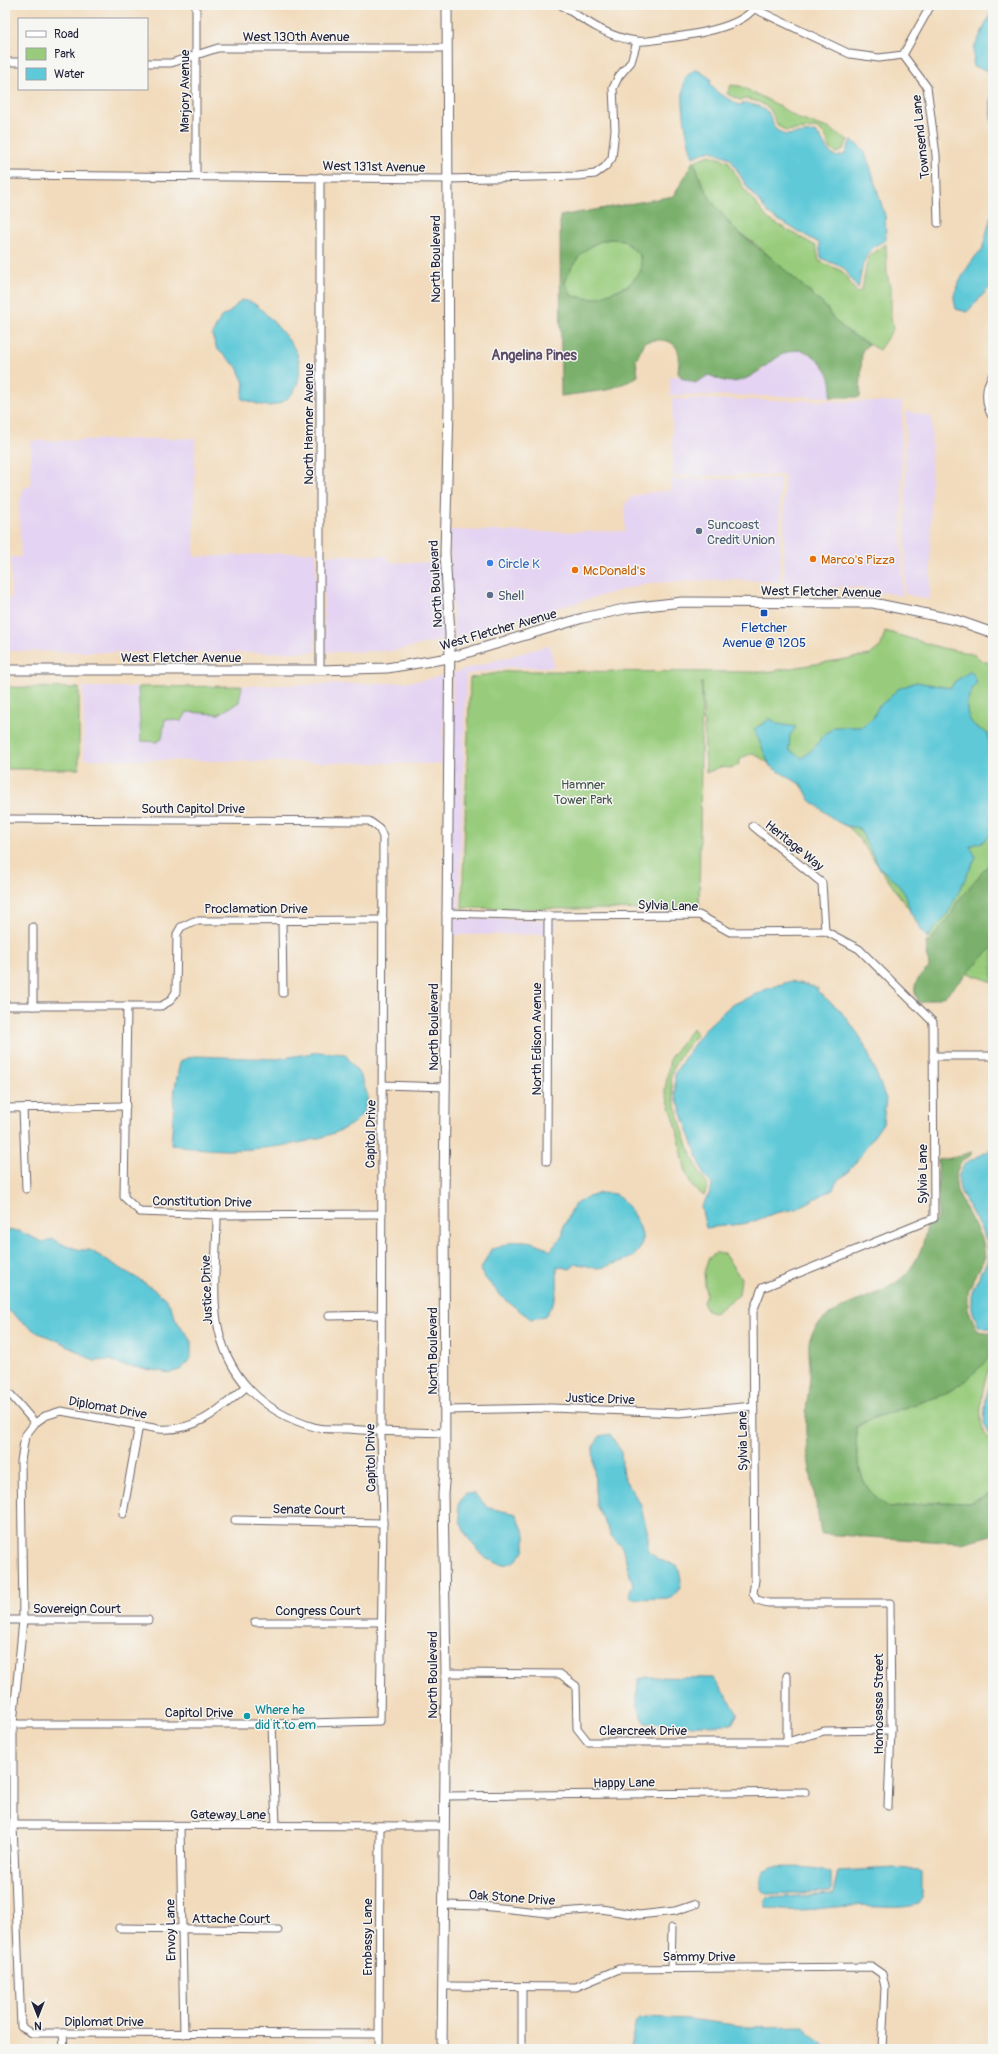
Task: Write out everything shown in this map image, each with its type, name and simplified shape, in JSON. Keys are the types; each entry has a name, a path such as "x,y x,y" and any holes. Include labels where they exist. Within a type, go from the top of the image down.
{"street":[{"name":"Marjory Avenue","path":"196,5 196,176"},
{"name":"North Boulevard","path":"442,2049 446,1673 443,1494 445,1433 444,1198 449,658 449,604 445,553 449,409 447,5"},
{"path":"561,5 603,31 637,42 704,33 735,22 756,7 850,54 879,58 903,56 930,5"},
{"name":"West 131st Avenue","path":"5,175 447,179 578,176 595,174 605,167 612,158 614,145 613,88 619,76 631,62 637,42"},
{"name":"West 130th Avenue","path":"148,63 171,63 218,48 447,48"},
{"name":"Townsend Lane","path":"903,56 927,88 936,155 938,223"},
{"path":"5,62 18,62"},
{"name":"North Hamner Avenue","path":"320,177 320,670"},
{"path":"993,375 987,391 988,410 993,418"},
{"name":"West Fletcher Avenue","path":"5,670 320,670 387,668 449,658 583,618 629,608 682,602 873,603 949,618 993,633"},
{"name":"South Capitol Drive","path":"5,819 369,821 379,828"},
{"name":"Heritage Way","path":"752,826 822,883 825,931"},
{"name":"Capitol Drive","path":"13,1724 272,1724 380,1721 383,1523 381,1432 383,837 379,828"},
{"name":"Sylvia Lane","path":"446,913 548,916 699,915 730,932 825,931 859,949 933,1022 934,1218 762,1288 753,1311 755,1597 760,1602 768,1603 890,1603"},
{"name":"North Edison Avenue","path":"547,1161 548,916"},
{"name":"Proclamation Drive","path":"5,1006 161,1006 170,1001 176,992 177,934 181,927 194,920 383,920"},
{"path":"282,920 283,993"},
{"path":"33,927 33,1006"},
{"name":"Constitution Drive","path":"127,1006 124,1197 140,1212 217,1215 382,1214"},
{"path":"933,1056 993,1056"},
{"path":"383,1085 446,1087"},
{"path":"5,1108 126,1106"},
{"path":"23,1108 26,1189"},
{"name":"Justice Drive","path":"217,1215 217,1320 222,1340 230,1359 246,1387 270,1409 315,1427 381,1432 445,1433"},
{"path":"329,1316 382,1315"},
{"name":"Diplomat Drive","path":"246,1387 217,1412 193,1425 167,1429 61,1411 45,1416 35,1423 24,1436 21,1461 22,1620 13,1724 13,1825 21,2027 32,2032 64,2033 379,2034"},
{"path":"12,1395 35,1423"},
{"name":"Justice Drive","path":"445,1410 551,1408 679,1413 753,1406"},
{"path":"123,1514 139,1425"},
{"name":"Senate Court","path":"235,1520 383,1523"},
{"name":"Homosassa Street","path":"888,1806 891,1730 890,1603"},
{"name":"Sovereign Court","path":"5,1620 148,1620"},
{"name":"Congress Court","path":"255,1622 382,1622"},
{"name":"Clearcreek Drive","path":"446,1673 560,1674 576,1686 577,1728 588,1742 787,1742 824,1731 891,1730"},
{"path":"787,1676 787,1742"},
{"path":"272,1724 276,1826"},
{"name":"Happy Lane","path":"444,1796 805,1792"},
{"name":"Gateway Lane","path":"13,1825 444,1826"},
{"name":"Envoy Lane","path":"180,1826 184,2034"},
{"name":"Embassy Lane","path":"379,2049 380,1826"},
{"name":"Oak Stone Drive","path":"444,1905 482,1906 548,1913 602,1909 639,1915 674,1911 696,1904"},
{"name":"Attache Court","path":"119,1928 278,1930"},
{"path":"671,1968 672,1928"},
{"name":"Sammy Drive","path":"443,1986 576,1987 619,1969 872,1967 882,1974 885,1987 882,2049"},
{"path":"522,1987 522,2049"},
{"path":"64,2033 64,2049"}],"shaded area":[{"path":"798,349 814,356 830,376 833,388 830,397 670,395 670,377 680,376 682,378 709,375 724,382 739,381 759,372 779,355"},
{"path":"672,399 902,402 902,596 853,587 784,587 784,475 673,476"},
{"path":"906,411 932,417 930,600 905,594"},
{"path":"195,438 194,557 316,552 315,652 208,653 5,651 5,599 11,599 11,557 21,557 19,504 24,488 31,486 31,441"},
{"path":"671,479 780,479 780,582 731,579 647,583 454,637 449,530 542,532 625,531 625,504 633,496 653,492 671,491"},
{"path":"324,555 386,556 390,562 442,563 446,639 394,651 324,652"},
{"path":"550,645 554,667 509,667 469,674 466,676 459,909 450,909 453,673"},
{"path":"445,675 443,764 84,759 83,687 138,687 141,741 162,739 165,719 186,712 219,714 239,702 242,686 393,683 424,680"},
{"path":"450,918 557,921 555,933 552,934 450,935"}],"green space":[{"path":"731,85 740,86 776,104 799,119 828,128 848,140 842,151 837,153 831,150 824,134 816,128 786,131 778,126 770,109 759,102 747,99 740,100 727,94"},
{"path":"710,155 728,161 744,189 768,219 816,246 819,261 842,271 857,293 862,290 868,257 886,244 887,274 891,290 891,316 893,329 879,350 842,327 830,314 826,307 758,246 735,230 711,200 701,181 694,161"},
{"path":"694,161 701,181 711,200 735,230 774,260 826,307 829,313 839,324 856,337 869,344 862,351 860,397 830,397 832,388 827,371 821,363 809,353 799,350 789,352 779,357 749,377 738,381 727,381 709,375 695,383 682,378 678,373 679,354 677,348 665,340 645,342 636,360 638,376 630,381 607,390 561,396 560,216 674,196","holes":["610,239 623,240 640,255 641,271 629,285 593,299 572,296 565,283 571,268 582,254 595,244 602,241"]},
{"path":"610,239 623,240 640,255 641,271 629,285 610,293 593,299 572,296 565,283 571,268 581,254 587,249 594,244"},
{"name":"Hamner Tower Park","path":"885,631 942,648 969,653 977,656 982,661 993,664 993,982 950,967 854,832 796,781 753,753 741,758 739,764 733,768 720,767 706,773 702,682 699,910 462,908 470,678 509,671 767,672 870,655 881,646"},
{"path":"242,686 239,702 219,714 187,712 182,721 165,719 162,739 157,742 141,741 138,687"},
{"path":"5,687 79,688 79,769 5,769"},
{"path":"993,859 993,947 945,996 920,1003 915,993 915,988 918,980 929,968 926,942 930,941 951,915 957,902"},
{"path":"693,1028 697,1034 676,1062 672,1072 672,1082 683,1131 702,1177 708,1185 704,1196 693,1188 686,1173 676,1125 665,1091 670,1058"},
{"path":"972,1152 970,1156 962,1160 955,1176 957,1192 983,1242 985,1257 968,1291 968,1310 978,1331 993,1333 993,1354 967,1380 943,1395 870,1419 856,1427 856,1443 862,1477 870,1491 889,1508 940,1502 968,1503 993,1493 993,1531 991,1535 962,1543 821,1534 809,1461 806,1431 806,1406 810,1377 810,1338 818,1325 828,1316 840,1308 894,1284 910,1270 920,1252 927,1226 935,1222 938,1218 938,1160"},
{"path":"716,1253 724,1254 741,1278 739,1295 714,1313 707,1311 703,1302 706,1295 704,1273 708,1259"},
{"path":"993,1354 982,1395 981,1422 983,1430 987,1436 993,1440 993,1493 968,1503 940,1502 889,1508 870,1491 862,1477 858,1461 856,1428 870,1419 943,1395 967,1380"}],"water":[{"path":"993,9 993,123 991,118 991,75 987,70 973,67 974,48"},
{"path":"696,69 711,79 710,84 718,93 739,105 746,103 758,106 768,112 775,129 785,135 815,132 829,152 837,157 845,154 851,140 863,149 870,166 885,216 886,240 878,244 867,254 862,266 858,289 844,268 821,258 819,243 771,216 747,187 730,158 710,150 693,157 684,117 683,94 686,77"},
{"path":"993,209 993,284 967,312 956,309 954,298 955,291 970,264 982,250"},
{"path":"241,300 252,302 258,306 284,335 297,354 300,371 296,388 285,400 278,404 266,406 242,399 244,383 237,367 217,349 212,335 221,317 230,312"},
{"path":"971,671 977,682 967,702 967,712 972,723 988,734 993,756 991,770 993,782 993,832 984,841 970,846 976,857 948,913 927,938 910,912 906,895 895,881 879,867 859,828 846,826 836,821 810,800 802,785 770,766 754,729 766,722 769,718 778,724 796,727 790,735 789,750 802,758 834,727 861,727 873,718 878,707 898,689 916,682 951,688 954,682"},
{"path":"791,981 818,988 817,990 819,993 839,1009 859,1035 867,1050 886,1099 883,1123 856,1162 845,1175 837,1181 833,1189 796,1209 775,1213 749,1223 706,1228 701,1207 711,1191 712,1184 705,1177 675,1094 675,1073 706,1028 730,1006 767,989"},
{"path":"318,1052 345,1054 361,1077 368,1096 361,1116 350,1125 335,1133 317,1139 278,1146 226,1150 171,1145 175,1088 180,1061 194,1056 278,1059"},
{"path":"993,1146 993,1329 979,1327 972,1310 972,1291 989,1258 987,1241 960,1190 958,1177 965,1163 987,1152"},
{"path":"600,1193 616,1194 632,1213 642,1233 642,1243 638,1251 630,1258 602,1268 576,1264 570,1269 557,1266 557,1292 553,1302 545,1316 531,1319 504,1299 485,1278 481,1269 491,1249 509,1243 525,1241 541,1245 550,1251 563,1235 563,1228 574,1205 585,1198"},
{"path":"5,1230 19,1231 42,1242 53,1239 66,1246 81,1250 90,1250 145,1283 165,1298 171,1307 176,1320 191,1340 191,1357 182,1369 170,1373 121,1365 110,1360 94,1361 61,1342 36,1332 5,1308"},
{"path":"993,1375 993,1436 990,1435 984,1423 986,1397"},
{"path":"610,1434 621,1451 623,1477 640,1503 648,1534 648,1550 659,1560 677,1565 681,1583 678,1590 671,1598 633,1599 629,1594 633,1585 622,1547 612,1537 596,1505 593,1447 600,1436"},
{"path":"466,1493 474,1494 489,1508 516,1514 525,1534 525,1549 516,1560 507,1564 499,1564 490,1560 475,1547 469,1539 461,1523 458,1505"},
{"path":"648,1677 713,1678 738,1713 732,1724 678,1725 646,1722 638,1707 637,1691 639,1679"},
{"path":"772,1867 802,1867 825,1870 831,1873 831,1890 829,1892 767,1894 761,1887 761,1878 763,1871"},
{"path":"896,1868 919,1870 922,1873 922,1898 919,1904 903,1907 843,1906 797,1910 765,1907 765,1900 767,1898 833,1894 838,1871"},
{"path":"639,2018 689,2019 750,2027 805,2026 824,2046 824,2049 624,2049 630,2047 636,2021"}],"place":[{"name":"Suncoast Credit Union","path":"699,531"},
{"name":"Marco's Pizza","path":"813,559"},
{"name":"Circle K","path":"490,563"},
{"name":"McDonald's","path":"575,570"},
{"name":"Shell","path":"490,595"},
{"name":"Fletcher Avenue @ 1205","path":"764,613"},
{"name":"Where he did it to em","path":"247,1716"}],"district":[{"name":"Angelina Pines","path":"534,355"}]}
